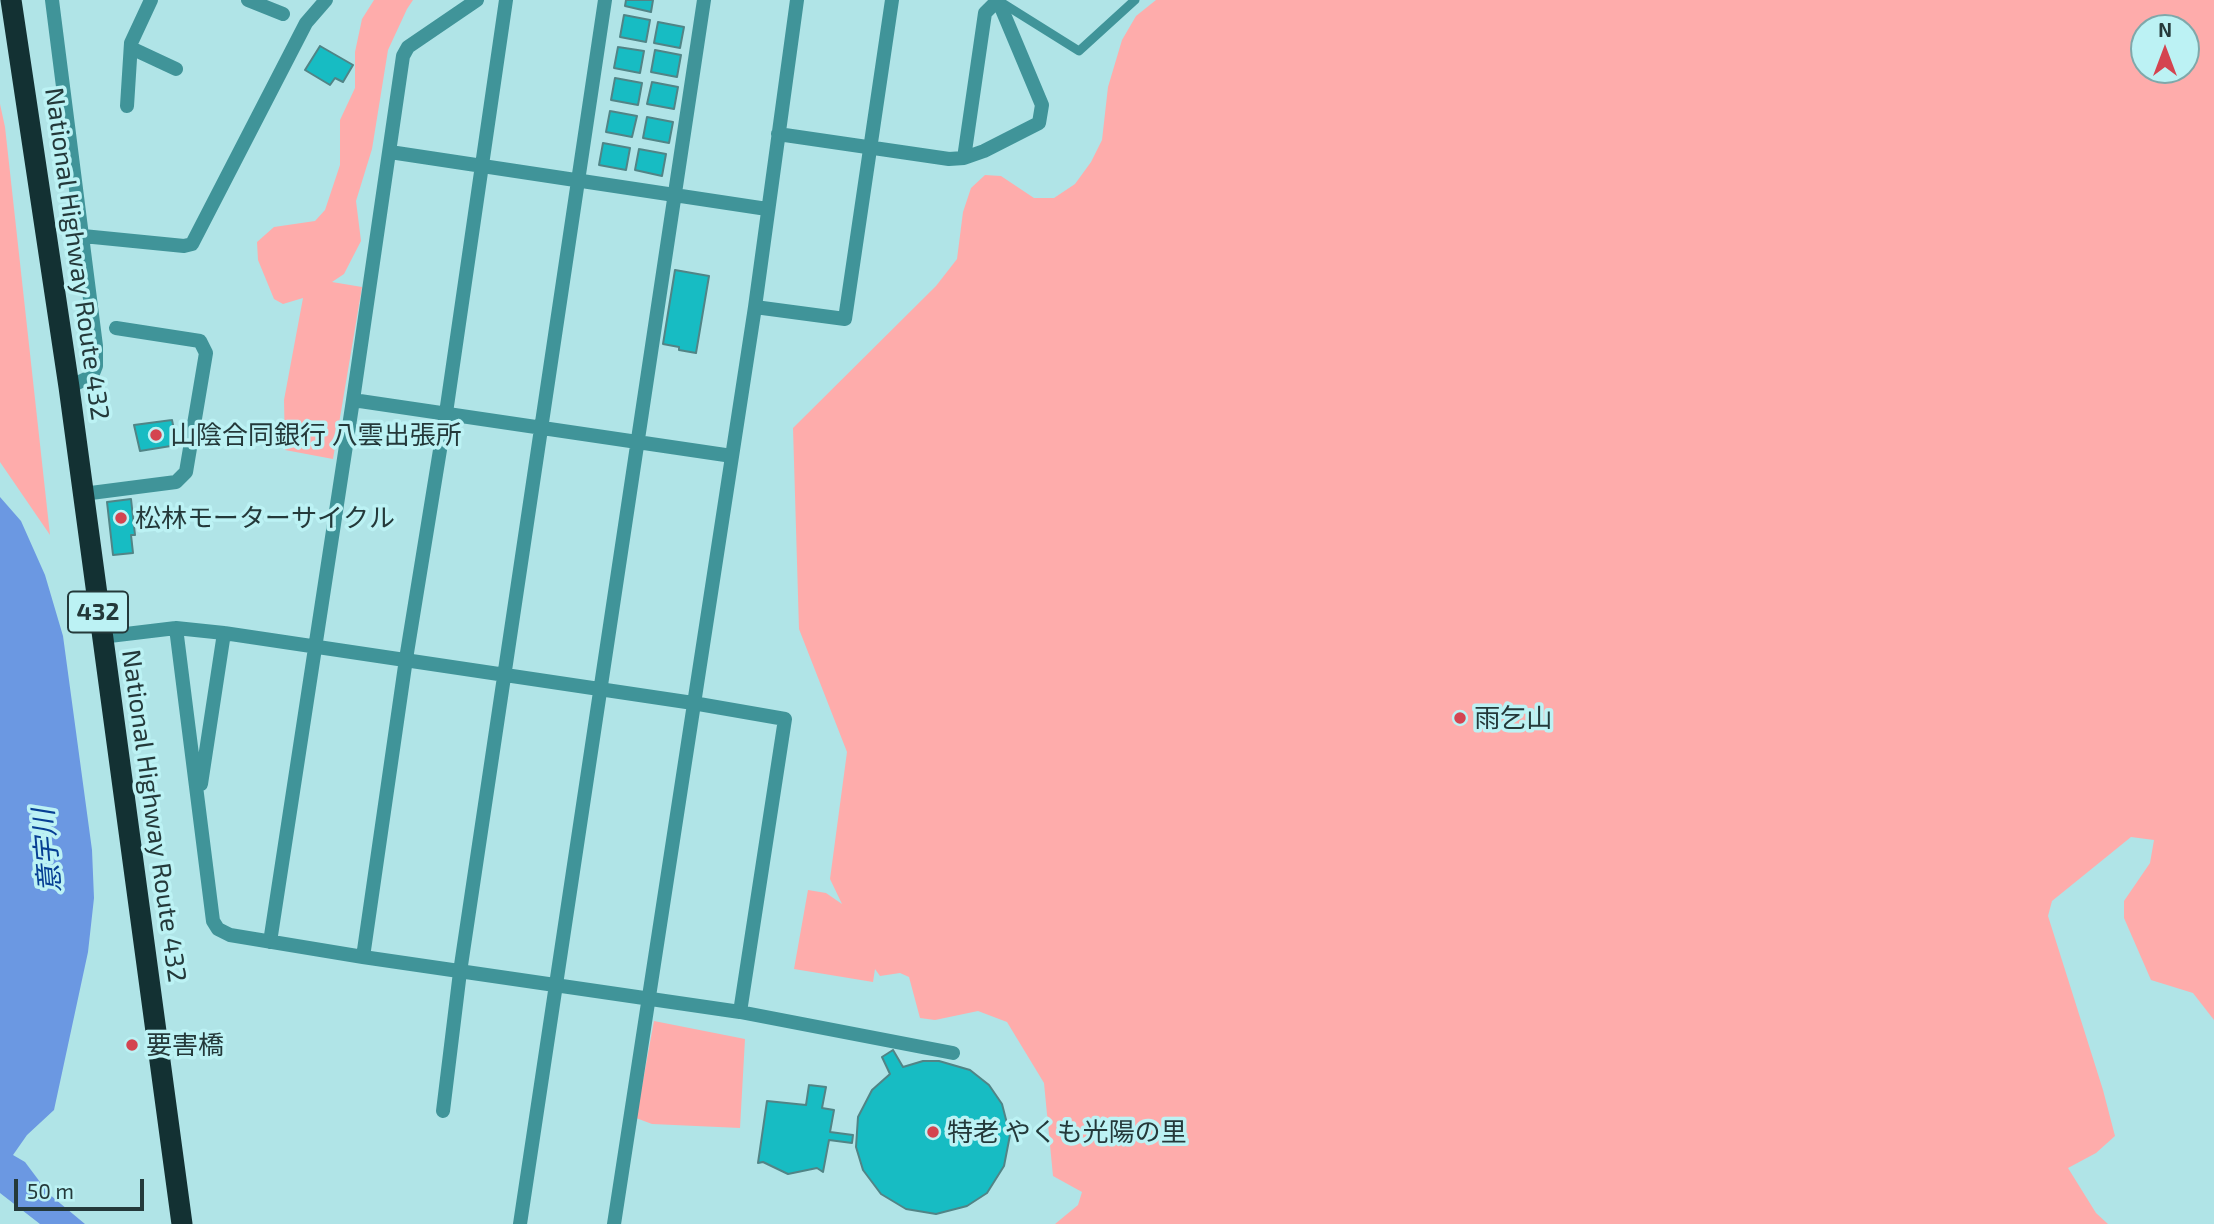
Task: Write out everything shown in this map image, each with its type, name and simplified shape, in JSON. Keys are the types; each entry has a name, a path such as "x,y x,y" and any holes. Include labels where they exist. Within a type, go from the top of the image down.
{"highway":[{"name":"National Highway Route 432","path":"11,0 69,387 182,1224"}],"street":[{"path":"52,0 96,346 96,366 92,376 69,387"},
{"path":"127,106 131,43 151,0"},
{"path":"248,0 283,14"},
{"path":"83,236 184,246 192,244 306,23 326,0"},
{"path":"270,942 390,152 402,56 408,47 477,0"},
{"path":"363,957 506,0"},
{"path":"443,1111 460,972 605,0"},
{"path":"520,1224 704,0"},
{"path":"614,1224 755,307 797,0"},
{"path":"755,307 845,319 892,0"},
{"path":"778,134 949,159 964,158 984,151 1039,123 1042,105 998,0 985,13 964,158"},
{"path":"131,48 177,69"},
{"path":"390,152 767,209"},
{"path":"83,494 176,481 186,472 206,354 200,341 116,328"},
{"path":"353,400 732,456"},
{"path":"101,636 177,628 224,633 785,719 740,1012"},
{"path":"177,628 213,921 218,929 230,935 363,957 740,1012 953,1053"},
{"path":"198,800 224,633"}],"lane":[{"path":"998,0 1079,51 1135,0"}],"shaded area":[{"path":"374,0 413,0 388,50 372,149 356,201 361,241 344,274 332,282 362,287 333,459 285,450 284,400 303,298 283,304 274,299 258,260 257,242 274,227 315,221 325,210 340,165 340,120 355,88 355,52 362,19"},
{"path":"1156,0 2214,0 2214,1020 2193,993 2151,980 2124,918 2124,901 2150,863 2154,840 2131,837 2052,901 2048,916 2115,1136 2096,1153 2068,1168 2096,1213 2108,1224 1055,1224 1078,1205 1082,1192 1053,1176 1044,1083 1007,1022 978,1011 935,1020 920,1018 909,977 900,973 880,976 875,969 873,982 794,969 808,890 826,893 842,904 830,879 847,752 799,629 793,428 936,286 957,259 963,212 971,188 985,175 1001,176 1034,198 1054,198 1075,184 1091,162 1102,140 1108,87 1122,40 1136,16"},
{"path":"0,104 5,127 50,535 0,462"},
{"path":"654,1021 745,1039 740,1128 652,1124 636,1118"}],"water":[{"name":"意宇川","path":"0,497 21,521 45,575 63,636 92,850 94,898 88,952 54,1110 27,1135 13,1155 25,1162 49,1194 85,1224 40,1224 0,1193"}],"building":[{"path":"626,0 653,0 651,12 625,6"},
{"path":"624,15 650,20 646,42 620,37"},
{"path":"658,22 684,27 680,48 654,43"},
{"path":"320,46 353,65 343,82 335,78 330,85 305,70"},
{"path":"618,47 644,51 640,73 614,68"},
{"path":"655,50 681,55 677,77 651,72"},
{"path":"615,78 642,83 638,105 611,100"},
{"path":"652,82 678,87 674,109 647,104"},
{"path":"610,111 637,116 632,137 606,132"},
{"path":"647,117 673,122 669,143 643,138"},
{"path":"603,143 630,148 626,170 599,165"},
{"path":"639,149 666,154 662,176 635,170"},
{"path":"675,270 709,276 696,353 663,344"},
{"name":"山陰合同銀行 八雲出張所","path":"172,420 177,445 140,451 134,425"},
{"name":"松林モーターサイクル","path":"131,499 135,535 131,535 133,553 113,555 107,502"},
{"name":"特老 やくも光陽の里","path":"893,1050 903,1067 923,1061 939,1061 970,1070 989,1085 1002,1104 1010,1135 1004,1166 987,1193 967,1206 936,1214 906,1209 881,1194 863,1170 856,1147 858,1117 872,1090 890,1074 882,1057"},
{"path":"809,1085 826,1087 822,1108 834,1110 830,1132 853,1135 852,1143 829,1140 823,1172 817,1168 788,1174 763,1162 758,1163 767,1101 806,1105"}],"place":[{"name":"山陰合同銀行 八雲出張所","path":"156,435"},
{"name":"松林モーターサイクル","path":"121,518"},
{"name":"雨乞山","path":"1460,718"},
{"name":"要害橋","path":"132,1045"},
{"name":"特老 やくも光陽の里","path":"933,1132"}]}
